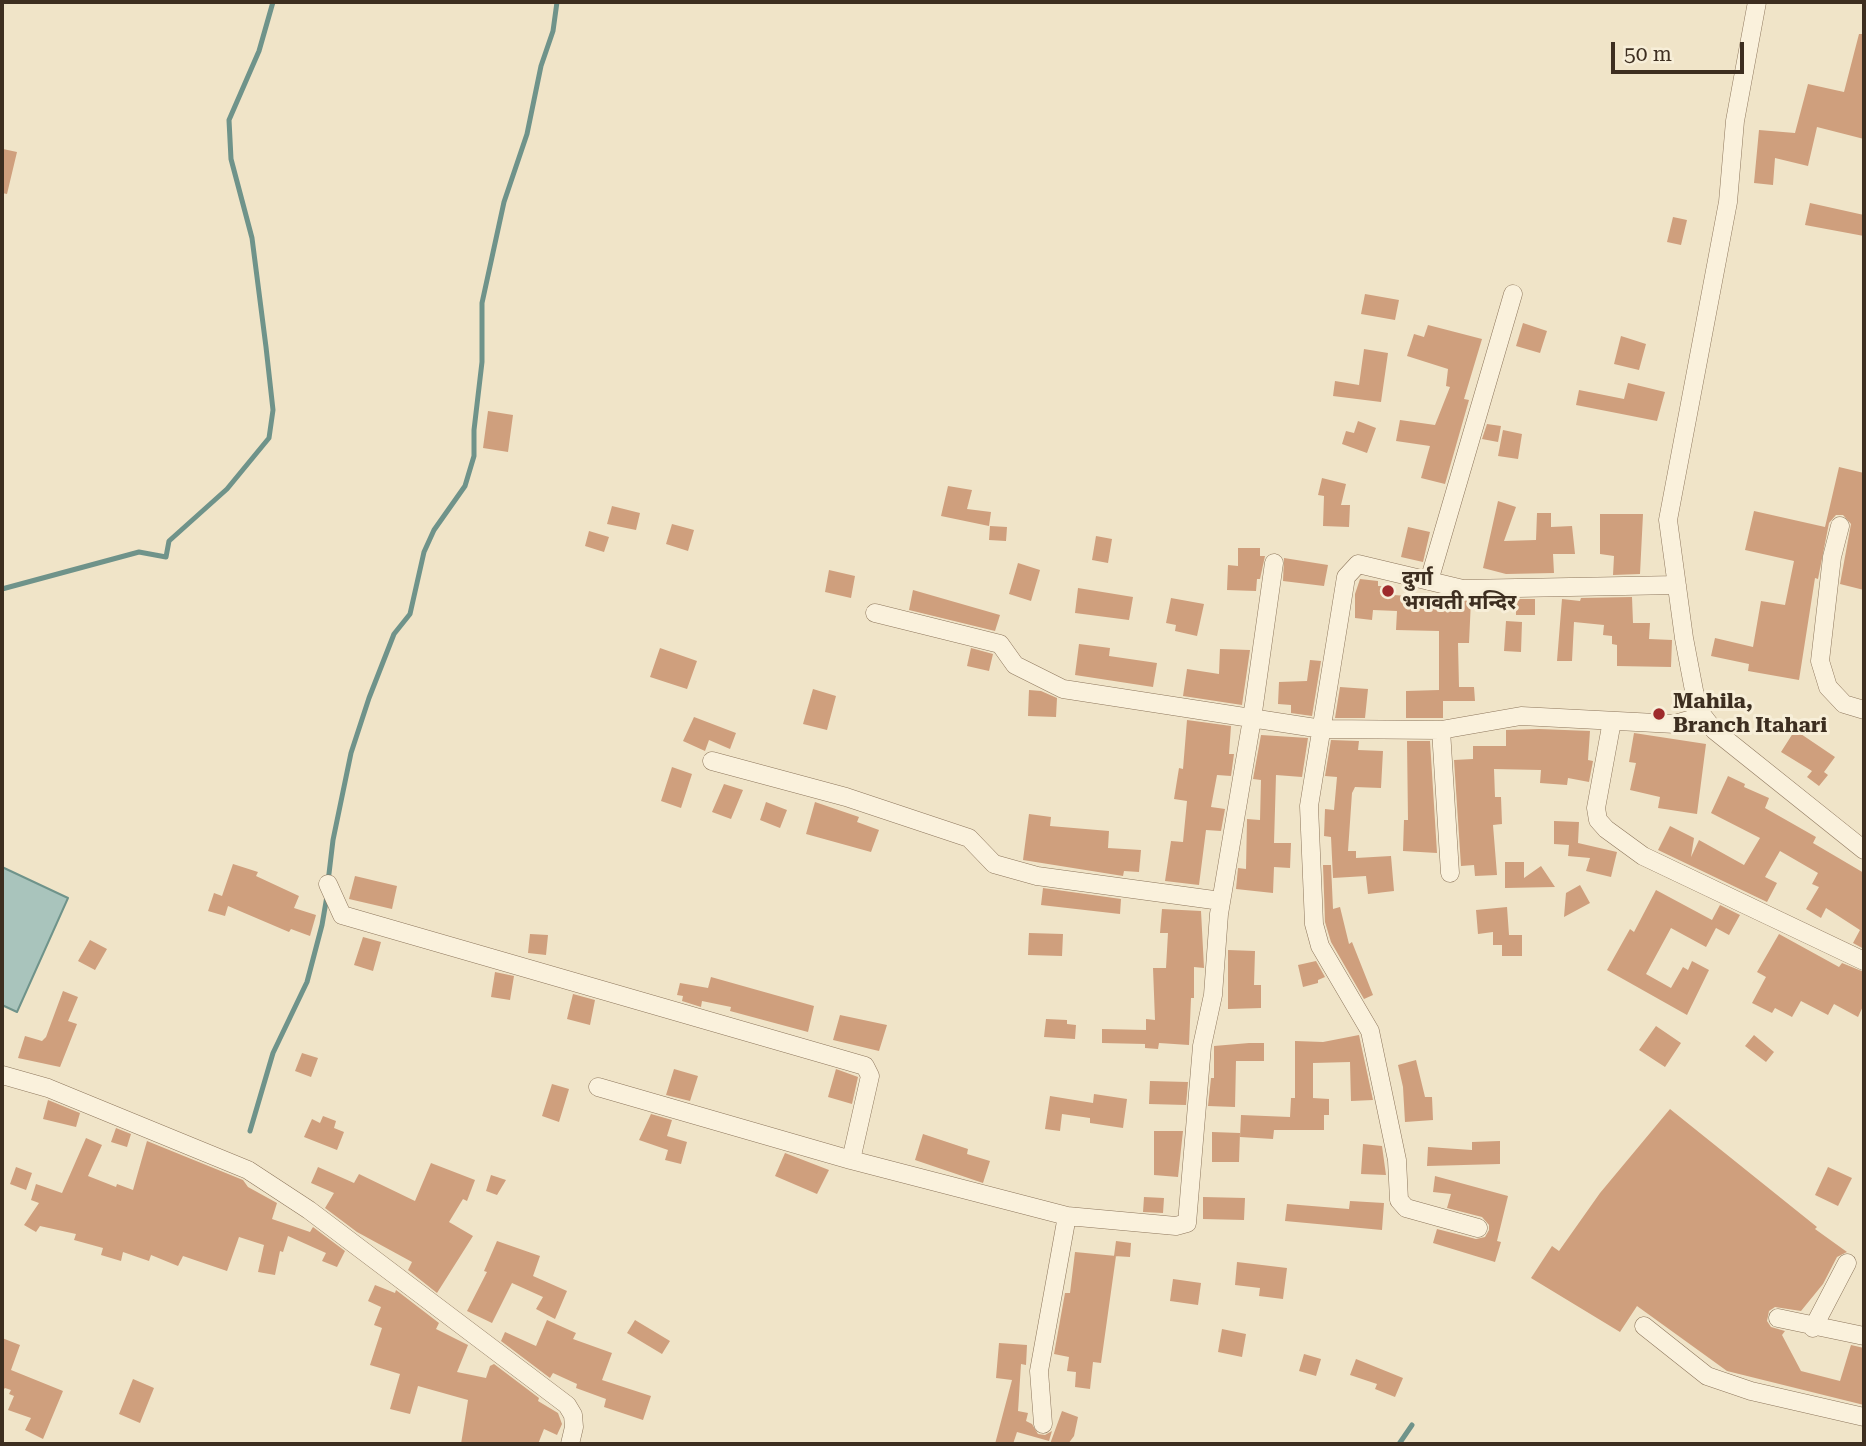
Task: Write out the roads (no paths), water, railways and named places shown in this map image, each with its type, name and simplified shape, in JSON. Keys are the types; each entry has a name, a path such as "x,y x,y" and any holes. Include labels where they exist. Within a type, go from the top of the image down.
{"street":[{"path":"1756,2 1735,121 1728,202 1668,520 1696,701 1703,716 1714,730 1864,850"},
{"path":"1429,581 1513,294"},
{"path":"1840,526 1832,557 1820,661 1828,687 1844,704 1864,710"},
{"path":"597,1087 851,1160 1067,1216 1176,1226 1187,1223 1190,1217 1202,1046 1213,995 1221,901 1252,719 1274,563"},
{"path":"1478,1228 1406,1208 1399,1200 1397,1160 1370,1031 1320,946 1314,925 1309,806 1349,570 1357,564 1463,589 1677,585"},
{"path":"875,612 1000,644 1016,665 1063,689 1322,729 1441,730 1521,716 1675,724 1703,716"},
{"path":"1612,721 1596,808 1598,820 1606,829 1643,856 1864,961"},
{"path":"1441,730 1450,873"},
{"path":"712,761 846,797 969,838 994,864 1037,876 1221,901"},
{"path":"328,884 342,915 865,1066 870,1076 851,1160"},
{"path":"2,1075 48,1088 248,1170 309,1210 567,1405 573,1415 575,1427 570,1444"},
{"path":"1043,1424 1039,1371 1067,1216"},
{"path":"1813,1328 1847,1264"},
{"path":"1778,1318 1813,1328 1864,1336"},
{"path":"1644,1326 1707,1376 1751,1391 1864,1417"}],"water":[{"path":"2,867 68,898 17,1012 2,1005"}],"waterway":[{"path":"2,589 139,552 166,557 169,541 227,489 269,438 273,410 266,347 252,238 231,159 229,120 259,51 273,2"},
{"path":"328,882 333,840 351,753 369,698 394,634 410,614 424,552 434,530 465,486 474,456 474,430 482,362 482,303 504,202 527,134 541,66 553,31 557,2"},
{"path":"250,1131 273,1053 307,982 327,896"},
{"path":"1399,1444 1412,1425"}],"place":[{"name":"दुर्गा भगवती मन्दिर","path":"1388,591"},
{"name":"Mahila, Branch Itahari","path":"1659,714"}]}
